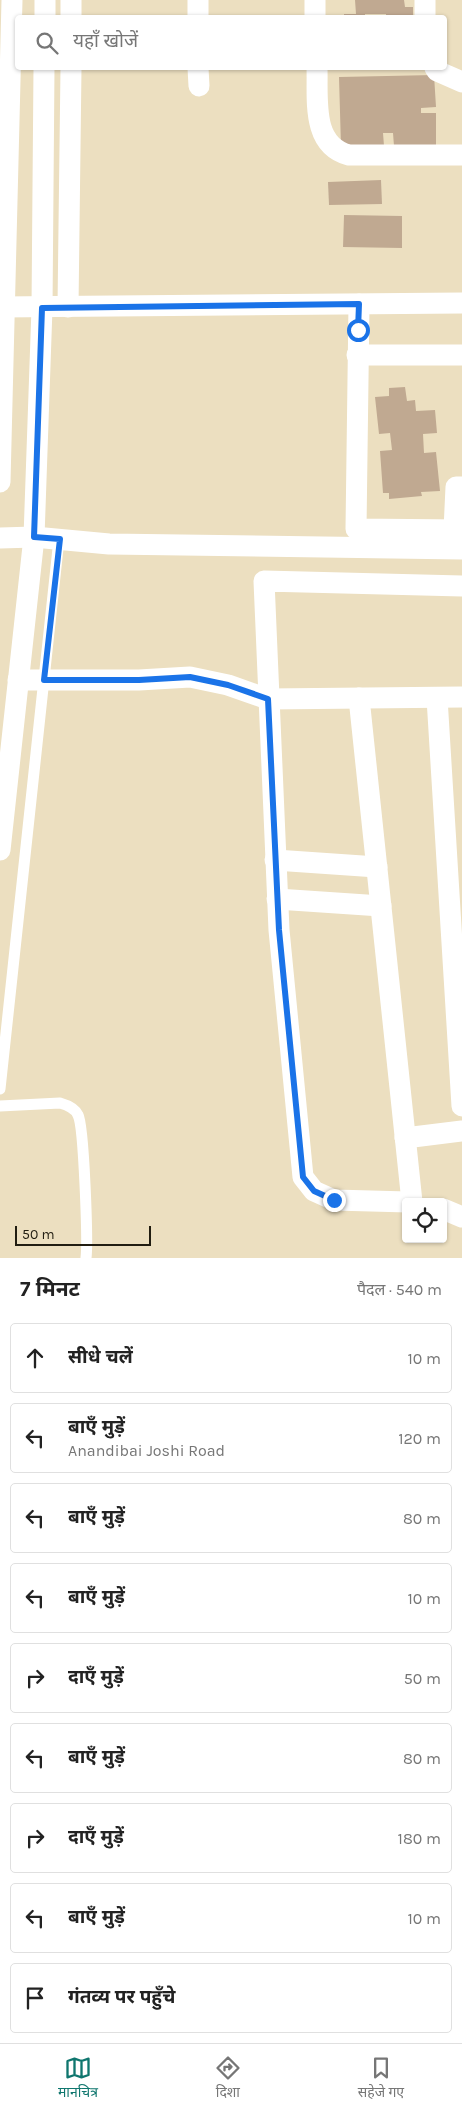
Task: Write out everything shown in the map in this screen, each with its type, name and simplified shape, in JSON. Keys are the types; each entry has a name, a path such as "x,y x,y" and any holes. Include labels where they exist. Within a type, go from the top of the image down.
{"street":[{"path":"0,482 12,0"},
{"path":"45,0 45,15"},
{"path":"71,0 71,15"},
{"path":"198,0 198,15"},
{"path":"315,0 315,15"},
{"path":"425,0 425,15"},
{"path":"0,850 34,537 42,308 44,70"},
{"path":"68,307 70,70"},
{"path":"317,70 320,125 325,140 340,153 349,156 462,155"},
{"path":"436,70 462,82"},
{"path":"3,307 462,303"},
{"path":"359,304 356,529 459,537"},
{"path":"358,355 462,355"},
{"path":"459,537 456,486 462,487"},
{"path":"0,538 34,537 109,544 459,537"},
{"path":"402,1202 334,1200 314,1191 303,1177 296,1083 282,978 275,860 264,580 462,586"},
{"path":"18,680 139,680 190,677 228,685 268,699 462,697"},
{"path":"359,698 410,1198"},
{"path":"437,698 454,854 462,1106"},
{"path":"275,860 377,867"},
{"path":"278,898 381,906"},
{"path":"405,1138 462,1131"},
{"path":"447,1211 462,1217"}],"lane":[{"path":"0,1089 60,539"},
{"path":"0,1106 60,1103 69,1106 79,1116 82,1139 86,1258"}],"building":[{"path":"355,0 404,0 405,7 413,7 413,15 344,15 356,14"},
{"path":"434,75 436,107 421,108 421,113 436,113 436,145 394,146 393,133 383,133 384,146 341,147 339,77"},
{"path":"381,180 382,204 329,205 328,182"},
{"path":"344,215 402,216 402,248 343,247"},
{"path":"405,387 407,401 415,400 416,411 435,410 437,433 423,434 424,453 436,452 440,491 421,492 422,496 389,499 389,493 383,493 380,451 392,450 390,433 379,434 375,397 389,396 389,388"}],"route":[{"path":"334,1200 314,1191 303,1177 296,1083 282,978 268,699 228,685 190,677 139,680 44,680 60,539 34,537 42,308 359,304 358,330"}]}
